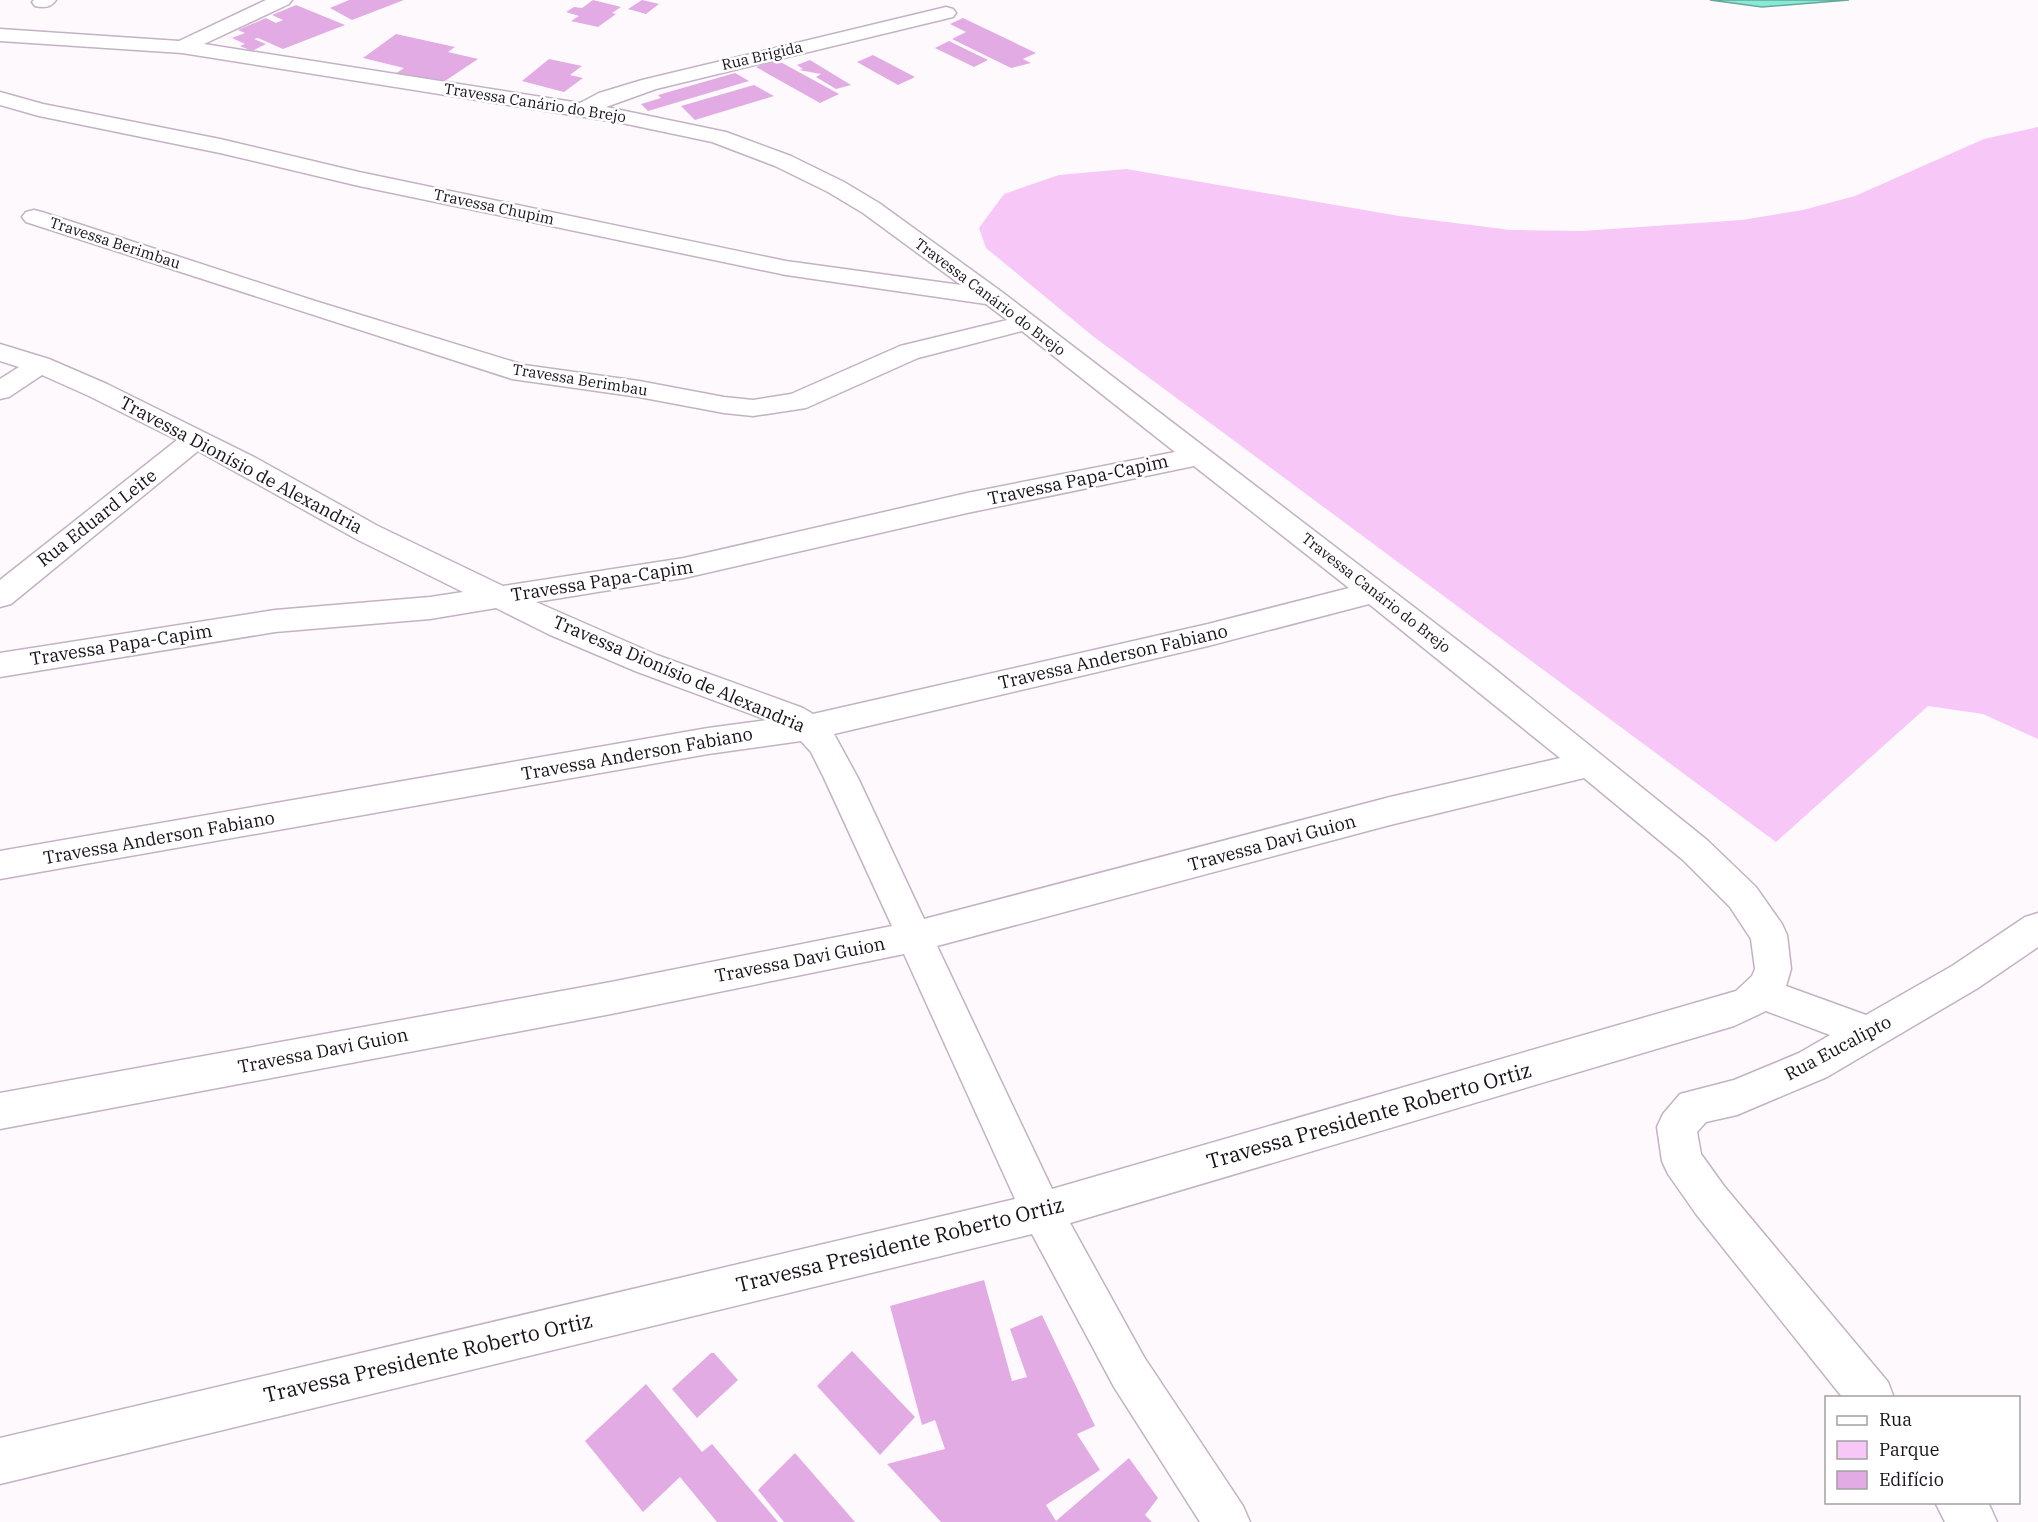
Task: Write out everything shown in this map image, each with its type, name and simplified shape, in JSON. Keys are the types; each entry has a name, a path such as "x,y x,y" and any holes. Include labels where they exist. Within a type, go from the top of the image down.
{"street":[{"path":"182,47 282,0"},
{"name":"Rua Brigida","path":"582,110 607,98 661,81 946,13"},
{"name":"Travessa Canário do Brejo","path":"0,35 182,47 582,110 718,137 783,161 836,187 871,208 993,297 1374,592 1590,763 1695,850 1743,897 1769,935 1767,981"},
{"name":"Travessa Chupim","path":"0,98 39,110 220,146 359,179 786,268 993,297"},
{"name":"Travessa Berimbau","path":"34,217 520,373 639,389 724,405 753,408 797,402 909,352 1025,323"},
{"name":"Travessa Dionísio de Alexandria","path":"0,352 40,365 98,390 246,464 368,533 559,626 646,663 782,713 810,727 823,743 841,778 1042,1212 1129,1372 1227,1522"},
{"path":"0,391 40,365"},
{"name":"Rua Eduard Leite","path":"0,596 195,440"},
{"name":"Travessa Papa-Capim","path":"0,665 275,621 430,608 684,568 967,503 1198,456"},
{"name":"Travessa Anderson Fabiano","path":"0,865 708,741 810,727 1208,635 1374,592"},
{"name":"Travessa Davi Guion","path":"0,1111 611,998 915,937 1390,811 1590,763"},
{"name":"Rua Eucalipto","path":"1870,1396 1710,1200 1682,1161 1677,1127 1694,1107 1737,1097 1813,1065 2036,933"},
{"path":"1767,981 1869,1033"},
{"name":"Travessa Presidente Roberto Ortiz","path":"0,1461 1042,1212 1734,1010 1749,1003 1767,981"},
{"path":"1959,1504 1974,1522"}],"green space":[{"path":"2038,127 2038,739 1983,714 1928,706 1776,842 1094,337 986,248 979,228 1004,194 1059,175 1126,169 1399,216 1511,230 1582,231 1742,220 1803,210 1855,196 1984,139"}],"shaded area":[{"path":"1710,0 1849,0 1762,7"}],"building":[{"path":"349,0 404,0 352,20 330,8"},
{"path":"593,0 621,7 612,13 616,14 598,27 571,21 579,16 566,12 574,7 582,8"},
{"path":"642,0 659,4 646,14 628,9"},
{"path":"296,5 345,25 283,49 258,38 254,39 266,44 252,51 240,46 245,44 232,38 245,33 238,30 266,18 276,23 283,20 272,15"},
{"path":"963,18 1036,53 1023,59 1031,63 1011,68 952,39 966,32 950,24"},
{"path":"396,34 455,47 448,52 478,59 445,81 395,74 404,68 363,58"},
{"path":"949,41 988,60 974,67 935,48"},
{"path":"873,55 915,77 898,85 857,62"},
{"path":"549,59 582,66 570,75 583,78 564,92 522,81"},
{"path":"775,59 839,94 820,103 756,67"},
{"path":"810,60 851,85 836,89 816,77 821,74 799,70 803,69 797,65"},
{"path":"735,73 749,81 648,111 641,104 661,98 658,95"},
{"path":"754,85 774,96 695,120 681,106"},
{"path":"984,1280 1012,1381 1027,1377 1010,1329 1042,1315 1095,1426 1077,1434 1100,1470 1046,1505 1056,1521 1129,1458 1158,1498 1145,1515 1152,1522 941,1522 887,1464 945,1449 935,1420 922,1425 890,1306"},
{"path":"852,1351 915,1417 880,1455 817,1386"},
{"path":"711,1353 714,1353 738,1380 697,1418 672,1389"},
{"path":"646,1384 702,1452 712,1444 778,1522 717,1522 680,1477 643,1512 585,1441"},
{"path":"795,1453 855,1522 784,1522 758,1490"}]}
